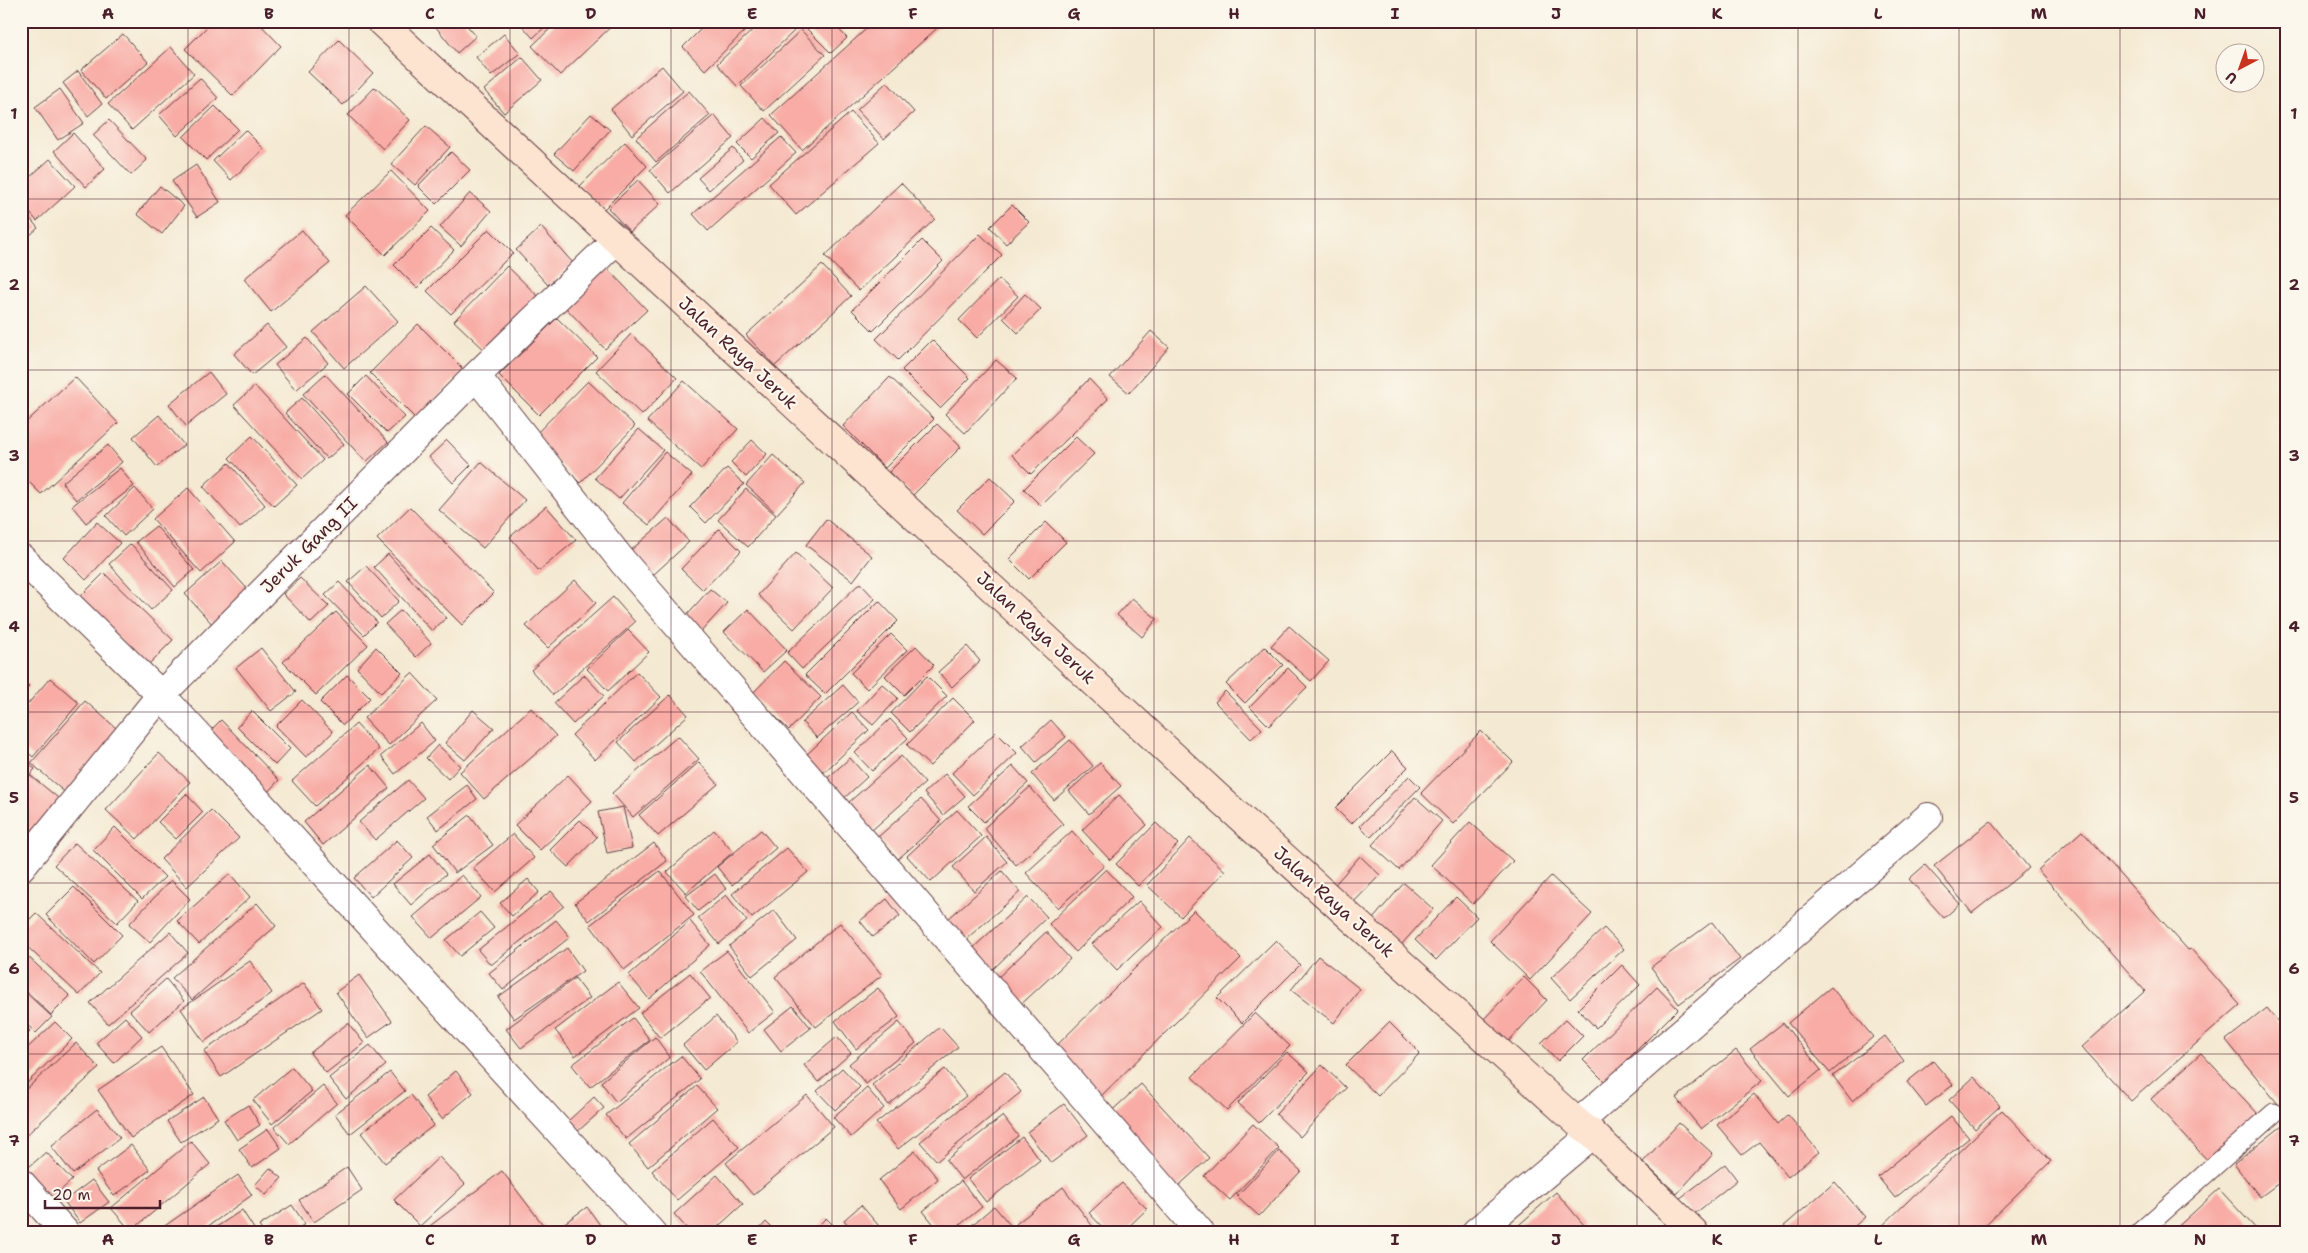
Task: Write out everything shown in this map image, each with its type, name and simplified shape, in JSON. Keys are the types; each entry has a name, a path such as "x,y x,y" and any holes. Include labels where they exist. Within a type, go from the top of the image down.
{"main road":[{"name":"Jalan Raya Jeruk","path":"380,21 1222,801 1586,1129 1694,1232"}],"street":[{"name":"Jeruk Gang II","path":"21,867 161,695 476,376 616,240"},
{"path":"476,376 623,562 1200,1232"},
{"path":"21,558 161,695 651,1232"},
{"path":"1476,1232 1928,817"},
{"path":"21,1183 65,1232"}],"lane":[{"path":"2140,1232 2274,1113"}],"building":[{"path":"118,21 128,21 122,26"},
{"path":"213,21 257,21 281,46 233,96 185,49"},
{"path":"431,21 463,21 476,36 457,53"},
{"path":"518,21 551,21 533,38"},
{"path":"558,21 617,21 560,75 532,46"},
{"path":"709,21 755,21 705,70 683,47"},
{"path":"762,21 787,21 795,30 737,86 717,64"},
{"path":"808,21 831,21 847,38 831,53 804,26"},
{"path":"875,21 945,21 802,150 771,115"},
{"path":"801,30 825,55 764,111 741,86"},
{"path":"123,34 148,62 106,99 81,70"},
{"path":"504,34 520,53 491,76 476,57"},
{"path":"339,40 373,73 343,105 308,72"},
{"path":"171,47 194,74 132,130 108,104"},
{"path":"522,57 542,80 504,113 484,90"},
{"path":"662,66 683,91 632,135 611,109"},
{"path":"78,71 102,104 88,116 63,83"},
{"path":"200,78 218,98 177,136 159,115"},
{"path":"887,82 914,112 884,139 857,110"},
{"path":"375,87 410,120 383,149 348,115"},
{"path":"60,89 84,123 58,140 35,107"},
{"path":"689,91 710,115 656,162 636,138"},
{"path":"215,106 238,129 206,160 183,137"},
{"path":"851,112 879,143 796,215 769,184"},
{"path":"591,114 610,130 574,171 554,154"},
{"path":"714,115 733,138 670,193 650,170"},
{"path":"765,118 779,133 751,158 737,144"},
{"path":"109,120 147,160 131,175 93,135"},
{"path":"426,126 450,147 415,185 391,164"},
{"path":"245,130 264,149 231,180 213,161"},
{"path":"73,133 105,169 86,187 54,151"},
{"path":"781,137 796,153 708,231 693,214"},
{"path":"625,142 647,166 603,210 580,186"},
{"path":"733,148 743,160 709,190 698,178"},
{"path":"451,152 470,170 436,204 418,186"},
{"path":"50,159 75,186 37,221 21,203 21,185"},
{"path":"196,165 220,202 197,217 172,181"},
{"path":"391,171 430,211 385,255 345,215"},
{"path":"638,180 660,204 630,232 608,208"},
{"path":"901,183 935,219 859,291 825,256"},
{"path":"160,186 184,206 162,234 137,214"},
{"path":"470,193 491,211 461,246 440,227"},
{"path":"1012,205 1029,222 1006,244 990,227"},
{"path":"21,208 38,228 21,243"},
{"path":"541,227 573,263 548,285 516,250"},
{"path":"431,228 454,250 417,288 394,265"},
{"path":"489,229 513,253 451,314 427,291"},
{"path":"302,230 330,263 271,312 244,279"},
{"path":"980,234 1002,255 898,360 876,339"},
{"path":"922,240 943,261 873,331 852,310"},
{"path":"822,265 851,296 775,366 746,335"},
{"path":"507,266 543,301 490,355 454,321"},
{"path":"606,267 647,310 605,349 565,307"},
{"path":"999,279 1018,296 977,338 959,320"},
{"path":"366,286 398,321 344,368 313,332"},
{"path":"1025,294 1041,309 1018,333 1003,318"},
{"path":"557,318 597,357 539,415 499,375"},
{"path":"418,324 464,370 416,419 370,373"},
{"path":"267,325 286,347 252,375 234,354"},
{"path":"1151,331 1169,347 1129,393 1110,377"},
{"path":"631,334 677,378 642,415 596,371"},
{"path":"307,338 328,363 296,390 275,365"},
{"path":"932,340 970,378 940,408 902,370"},
{"path":"996,360 1017,378 965,433 945,414"},
{"path":"209,372 226,394 186,426 169,404"},
{"path":"325,374 388,442 366,462 303,394"},
{"path":"366,376 405,417 387,433 348,394"},
{"path":"75,377 118,423 41,494 21,474 21,427"},
{"path":"890,377 934,419 885,468 843,426"},
{"path":"1089,379 1108,399 1031,474 1012,455"},
{"path":"588,381 635,426 580,483 533,437"},
{"path":"684,381 738,429 701,469 647,421"},
{"path":"255,386 323,460 302,479 234,405"},
{"path":"302,398 344,444 327,459 285,413"},
{"path":"159,415 184,445 157,467 133,437"},
{"path":"937,424 961,447 912,496 889,472"},
{"path":"639,429 663,450 619,499 595,478"},
{"path":"252,436 297,485 274,506 229,458"},
{"path":"1076,437 1094,454 1041,506 1024,489"},
{"path":"447,440 471,465 453,483 429,457"},
{"path":"752,440 767,454 746,477 731,462"},
{"path":"108,445 122,462 76,500 62,483"},
{"path":"665,452 692,475 649,525 622,503"},
{"path":"773,455 805,483 777,514 746,485"},
{"path":"481,462 525,500 483,548 439,510"},
{"path":"229,463 265,505 240,528 203,486"},
{"path":"120,468 134,486 86,523 72,506"},
{"path":"727,468 744,484 706,523 690,507"},
{"path":"990,477 1015,501 982,534 957,510"},
{"path":"135,488 153,509 124,536 106,516"},
{"path":"188,488 235,542 201,573 153,519"},
{"path":"746,489 776,515 748,547 718,520"},
{"path":"546,506 576,540 539,571 510,537"},
{"path":"410,507 494,593 462,625 377,539"},
{"path":"668,518 689,542 652,576 630,551"},
{"path":"826,519 872,556 853,581 806,545"},
{"path":"97,522 120,543 86,580 64,558"},
{"path":"1046,522 1066,542 1029,579 1009,559"},
{"path":"156,526 194,570 175,587 136,542"},
{"path":"719,529 741,551 703,590 681,569"},
{"path":"131,544 173,590 151,610 109,564"},
{"path":"796,553 833,588 794,629 758,595"},
{"path":"388,554 446,618 432,631 374,567"},
{"path":"222,561 251,593 214,626 185,594"},
{"path":"366,566 399,601 381,618 348,582"},
{"path":"104,573 173,640 147,666 78,599"},
{"path":"300,578 329,606 311,623 283,594"},
{"path":"575,580 596,603 548,648 526,626"},
{"path":"339,582 377,622 364,635 325,595"},
{"path":"860,583 875,599 802,669 787,653"},
{"path":"710,589 727,603 699,634 683,619"},
{"path":"613,597 635,622 553,695 531,670"},
{"path":"1132,598 1157,619 1142,637 1117,615"},
{"path":"879,601 898,621 825,694 805,675"},
{"path":"748,609 787,650 763,672 724,632"},
{"path":"401,610 431,643 416,657 385,624"},
{"path":"336,612 368,645 316,695 283,662"},
{"path":"1289,626 1329,661 1311,681 1271,646"},
{"path":"628,630 649,652 608,691 587,669"},
{"path":"891,634 907,650 867,689 851,673"},
{"path":"916,646 934,665 904,695 885,676"},
{"path":"967,646 980,661 952,687 938,672"},
{"path":"376,647 402,673 381,693 357,668"},
{"path":"1265,647 1283,665 1245,703 1226,684"},
{"path":"261,648 296,692 271,711 236,668"},
{"path":"784,661 821,697 789,730 752,694"},
{"path":"1288,668 1307,687 1269,726 1250,707"},
{"path":"637,672 661,697 595,760 572,735"},
{"path":"412,673 437,700 389,745 364,718"},
{"path":"347,675 370,698 343,725 320,702"},
{"path":"584,675 604,696 573,724 554,703"},
{"path":"927,676 947,696 910,732 891,713"},
{"path":"50,678 79,703 33,757 21,746 21,712"},
{"path":"21,680 29,686 21,695"},
{"path":"882,684 898,698 873,725 857,711"},
{"path":"843,685 858,702 817,738 802,722"},
{"path":"1225,691 1262,729 1251,739 1215,702"},
{"path":"670,695 688,715 636,762 618,742"},
{"path":"953,698 975,720 930,766 907,745"},
{"path":"302,700 333,732 306,757 276,726"},
{"path":"85,701 123,734 69,796 31,763"},
{"path":"531,708 556,736 484,799 460,772"},
{"path":"473,710 494,728 465,760 445,743"},
{"path":"252,711 290,749 275,765 237,727"},
{"path":"852,712 869,730 820,776 803,758"},
{"path":"890,719 908,738 872,771 855,753"},
{"path":"221,720 279,780 265,795 206,735"},
{"path":"1051,720 1066,737 1036,762 1022,746"},
{"path":"421,723 435,741 395,774 381,756"},
{"path":"356,724 379,749 315,806 292,781"},
{"path":"1481,731 1513,762 1453,824 1421,793"},
{"path":"996,732 1017,753 973,795 952,773"},
{"path":"678,736 699,759 633,817 612,793"},
{"path":"1070,740 1093,766 1054,800 1032,774"},
{"path":"438,745 460,766 448,779 426,758"},
{"path":"1392,751 1408,767 1351,824 1335,808"},
{"path":"159,753 190,782 137,839 106,810"},
{"path":"901,756 925,783 872,830 848,803"},
{"path":"21,757 35,769 30,775 62,801 21,851"},
{"path":"850,758 867,777 840,802 823,782"},
{"path":"699,762 718,784 658,836 639,815"},
{"path":"1100,763 1121,786 1089,814 1069,791"},
{"path":"370,765 389,788 323,845 304,822"},
{"path":"1013,766 1028,783 984,822 968,806"},
{"path":"945,774 965,796 943,815 924,793"},
{"path":"568,775 592,801 540,850 515,825"},
{"path":"1409,776 1420,787 1371,837 1360,826"},
{"path":"408,780 424,798 375,840 359,822"},
{"path":"467,785 477,799 438,830 427,816"},
{"path":"1030,787 1063,824 1016,865 984,828"},
{"path":"186,794 203,812 176,839 158,822"},
{"path":"1119,795 1147,825 1110,860 1082,830"},
{"path":"1415,797 1442,821 1399,870 1372,845"},
{"path":"921,799 941,821 898,859 878,837"},
{"path":"623,807 632,848 607,853 598,812"},
{"path":"211,810 239,838 187,887 161,859"},
{"path":"957,810 981,836 931,882 907,856"},
{"path":"470,815 493,845 455,873 433,844"},
{"path":"580,820 597,837 568,867 550,850"},
{"path":"1991,821 2029,868 1972,913 1934,866"},
{"path":"1470,822 1513,861 1473,904 1431,865"},
{"path":"1156,823 1178,844 1138,886 1116,864"},
{"path":"115,827 165,877 142,899 93,850"},
{"path":"714,830 733,852 686,893 667,872"},
{"path":"761,830 776,848 732,885 717,867"},
{"path":"1072,831 1104,866 1058,908 1026,873"},
{"path":"2082,831 2188,950 2191,949 2240,1005 2131,1101 2082,1047 2145,991 2038,870"},
{"path":"513,834 534,858 495,892 473,868"},
{"path":"986,837 1007,862 974,891 953,867"},
{"path":"1190,838 1225,871 1181,917 1147,885"},
{"path":"397,840 413,858 371,897 354,878"},
{"path":"75,843 138,901 117,923 54,865"},
{"path":"654,843 667,861 589,921 575,903"},
{"path":"787,848 808,872 752,918 732,894"},
{"path":"430,854 446,874 411,905 393,884"},
{"path":"1360,856 1380,875 1349,907 1330,890"},
{"path":"1925,865 1960,904 1944,918 1909,879"},
{"path":"1106,869 1132,897 1076,952 1049,924"},
{"path":"660,871 694,915 624,970 590,925"},
{"path":"1002,871 1020,892 965,940 947,920"},
{"path":"230,874 250,897 199,944 177,921"},
{"path":"715,874 726,889 698,911 686,896"},
{"path":"462,875 481,897 432,938 413,917"},
{"path":"1551,876 1592,914 1530,980 1490,941"},
{"path":"528,879 539,892 512,916 500,903"},
{"path":"171,880 190,899 150,942 129,924"},
{"path":"1404,883 1433,909 1401,945 1372,920"},
{"path":"74,887 122,935 94,964 46,915"},
{"path":"551,891 564,906 491,965 478,950"},
{"path":"726,895 747,921 719,944 698,918"},
{"path":"1028,897 1047,917 992,970 972,949"},
{"path":"1456,897 1477,917 1436,960 1415,940"},
{"path":"887,899 900,916 873,937 860,921"},
{"path":"1139,901 1163,927 1117,970 1092,944"},
{"path":"257,903 276,926 192,1000 172,978"},
{"path":"774,910 797,940 752,976 729,946"},
{"path":"1194,910 1241,958 1097,1100 1050,1052"},
{"path":"480,912 494,928 460,956 446,940"},
{"path":"36,913 100,973 79,995 21,941 21,928"},
{"path":"556,920 570,937 503,990 489,973"},
{"path":"690,921 710,945 649,999 629,975"},
{"path":"1712,922 1740,959 1679,1004 1651,967"},
{"path":"840,923 882,975 816,1027 775,977"},
{"path":"1604,928 1624,949 1570,999 1551,978"},
{"path":"170,932 188,953 108,1024 90,1003"},
{"path":"1046,932 1070,959 1016,1009 992,983"},
{"path":"1276,940 1300,965 1242,1023 1217,998"},
{"path":"567,948 583,971 514,1019 498,997"},
{"path":"21,950 70,996 51,1015 21,986"},
{"path":"727,951 775,1012 748,1033 700,971"},
{"path":"1318,956 1360,989 1334,1023 1291,990"},
{"path":"250,961 272,993 204,1042 181,1009"},
{"path":"1622,965 1640,985 1596,1028 1578,1009"},
{"path":"690,973 710,998 660,1038 640,1013"},
{"path":"359,975 392,1021 368,1038 336,992"},
{"path":"1524,977 1547,1000 1506,1044 1482,1021"},
{"path":"575,978 590,998 521,1048 506,1029"},
{"path":"166,979 184,1001 149,1032 130,1011"},
{"path":"618,982 639,1008 575,1056 555,1030"},
{"path":"304,983 322,1009 221,1077 204,1051"},
{"path":"1657,987 1678,1009 1605,1082 1583,1060"},
{"path":"1831,987 1873,1037 1830,1073 1788,1023"},
{"path":"21,988 52,1017 36,1033 21,1019"},
{"path":"878,988 899,1017 856,1049 835,1021"},
{"path":"793,1006 811,1028 781,1051 764,1029"},
{"path":"2267,1008 2287,1033 2287,1115 2226,1040"},
{"path":"1255,1013 1290,1046 1227,1110 1192,1077"},
{"path":"716,1016 737,1042 704,1070 683,1045"},
{"path":"125,1017 142,1036 114,1063 96,1043"},
{"path":"633,1018 650,1040 590,1087 572,1065"},
{"path":"1566,1019 1583,1036 1558,1061 1541,1043"},
{"path":"21,1022 30,1031 21,1041"},
{"path":"55,1022 72,1039 21,1089 21,1054"},
{"path":"899,1022 916,1043 866,1084 849,1064"},
{"path":"1389,1022 1420,1053 1378,1096 1346,1065"},
{"path":"348,1023 364,1043 326,1073 310,1053"},
{"path":"1783,1023 1821,1070 1789,1096 1750,1049"},
{"path":"940,1027 958,1047 889,1105 872,1085"},
{"path":"1885,1036 1904,1061 1852,1101 1833,1076"},
{"path":"655,1037 670,1057 616,1102 601,1082"},
{"path":"837,1037 851,1053 818,1082 804,1065"},
{"path":"76,1043 99,1068 21,1140 21,1094"},
{"path":"370,1045 386,1065 346,1099 329,1078"},
{"path":"161,1047 194,1095 131,1138 98,1090"},
{"path":"1736,1050 1762,1081 1701,1129 1676,1098"},
{"path":"1287,1052 1309,1072 1259,1123 1238,1103"},
{"path":"2201,1053 2259,1115 2208,1161 2151,1099"},
{"path":"681,1056 700,1079 626,1139 606,1115"},
{"path":"1933,1061 1953,1085 1926,1106 1907,1082"},
{"path":"1322,1065 1346,1088 1300,1137 1276,1114"},
{"path":"292,1067 312,1091 272,1124 253,1100"},
{"path":"842,1068 860,1087 835,1110 817,1091"},
{"path":"945,1069 966,1096 898,1149 876,1123"},
{"path":"456,1071 473,1093 442,1119 425,1097"},
{"path":"390,1072 405,1091 350,1134 335,1114"},
{"path":"1005,1072 1021,1092 937,1161 920,1142"},
{"path":"1974,1077 2000,1106 1975,1129 1949,1100"},
{"path":"1141,1084 1209,1158 1174,1190 1106,1116"},
{"path":"323,1086 337,1103 289,1144 274,1127"},
{"path":"697,1086 717,1108 648,1167 629,1144"},
{"path":"867,1088 884,1108 851,1137 833,1117"},
{"path":"1754,1094 1778,1124 1788,1115 1819,1152 1788,1177 1759,1142 1742,1155 1717,1125"},
{"path":"411,1095 434,1125 385,1163 361,1133"},
{"path":"807,1095 834,1127 753,1195 726,1163"},
{"path":"204,1097 218,1118 181,1142 167,1121"},
{"path":"594,1097 604,1108 576,1133 567,1122"},
{"path":"1064,1104 1088,1135 1051,1163 1027,1132"},
{"path":"248,1105 260,1125 237,1140 224,1120"},
{"path":"97,1109 120,1138 73,1174 51,1146"},
{"path":"2002,1110 2051,1161 1978,1232 1876,1232"},
{"path":"1003,1116 1018,1136 962,1180 946,1160"},
{"path":"1951,1116 1969,1138 1895,1198 1878,1177"},
{"path":"713,1118 739,1147 677,1200 652,1171"},
{"path":"1679,1123 1713,1154 1677,1194 1643,1162"},
{"path":"1253,1124 1279,1148 1230,1200 1204,1176"},
{"path":"2282,1126 2287,1132 2287,1177 2260,1197 2234,1164"},
{"path":"268,1129 281,1148 252,1168 239,1149"},
{"path":"1022,1137 1040,1160 986,1202 968,1179"},
{"path":"191,1141 210,1164 131,1231 111,1208"},
{"path":"131,1145 150,1170 114,1196 96,1171"},
{"path":"915,1151 938,1179 901,1209 879,1180"},
{"path":"1279,1151 1301,1171 1259,1216 1237,1196"},
{"path":"46,1152 72,1180 45,1205 21,1174"},
{"path":"439,1157 465,1184 420,1226 394,1200"},
{"path":"1725,1164 1737,1180 1692,1216 1679,1199"},
{"path":"347,1167 362,1190 314,1222 299,1200"},
{"path":"270,1168 282,1178 266,1195 255,1185"},
{"path":"502,1171 547,1230 544,1232 422,1232"},
{"path":"238,1175 252,1195 200,1232 156,1232"},
{"path":"717,1175 743,1204 712,1232 690,1232 674,1214"},
{"path":"92,1180 109,1202 80,1223 64,1201"},
{"path":"961,1181 982,1207 951,1232 940,1232 923,1211"},
{"path":"1835,1182 1865,1217 1848,1232 1787,1232 1783,1227"},
{"path":"1122,1183 1147,1209 1123,1232 1107,1232 1089,1213"},
{"path":"1063,1187 1097,1232 1022,1232 1016,1224"},
{"path":"2219,1189 2259,1232 2172,1232"},
{"path":"1556,1192 1584,1225 1576,1232 1511,1232"},
{"path":"292,1205 305,1224 292,1232 263,1232 259,1226"},
{"path":"861,1205 884,1232 854,1232 844,1220"},
{"path":"994,1206 1016,1232 964,1232"},
{"path":"587,1207 605,1232 552,1232"},
{"path":"242,1210 256,1232 209,1232"},
{"path":"826,1218 840,1232 812,1232"},
{"path":"766,1222 776,1232 757,1232"}]}
